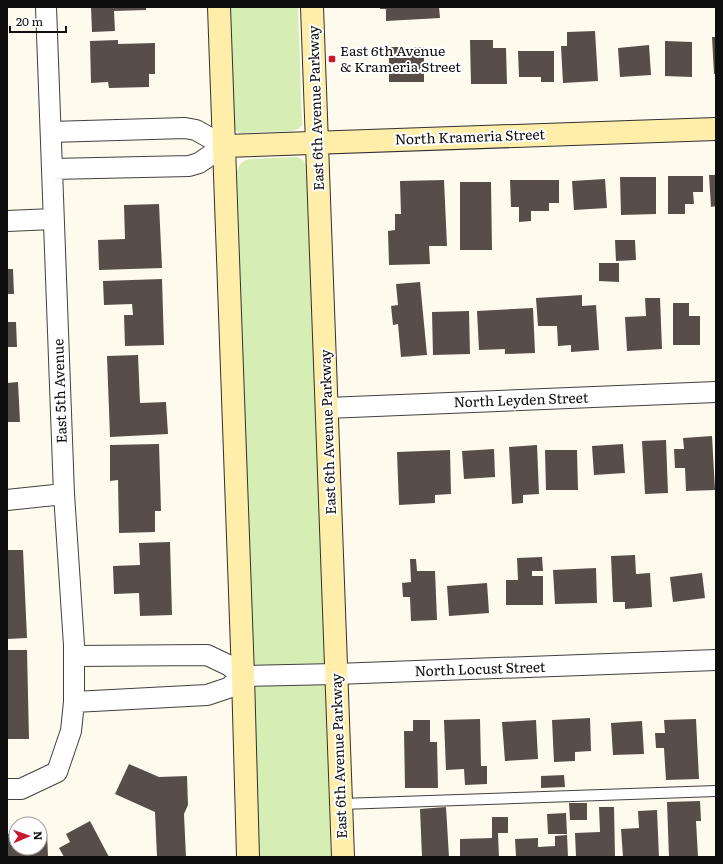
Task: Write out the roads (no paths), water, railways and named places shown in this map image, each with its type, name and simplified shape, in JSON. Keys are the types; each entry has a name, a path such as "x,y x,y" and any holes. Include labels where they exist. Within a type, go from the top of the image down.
{"main road":[{"path":"219,7 248,857"},
{"name":"East 6th Avenue Parkway","path":"312,7 343,857"},
{"name":"North Krameria Street","path":"224,146 716,129"}],"street":[{"name":"East 5th Avenue","path":"7,789 20,788 57,772 71,732 74,702 74,656 64,494 46,7"},
{"path":"51,132 185,128 196,130 224,146 199,163 189,166 52,169"},
{"path":"7,221 54,219"},
{"name":"North Leyden Street","path":"327,408 716,392"},
{"path":"7,500 64,494"},
{"path":"74,656 207,655 228,665 243,676 228,688 207,695 74,702"},
{"name":"North Locust Street","path":"243,676 716,660"}],"lane":[{"path":"341,804 716,791"}],"place":[{"name":"East 6th Avenue & Krameria Street","path":"332,59"}]}
